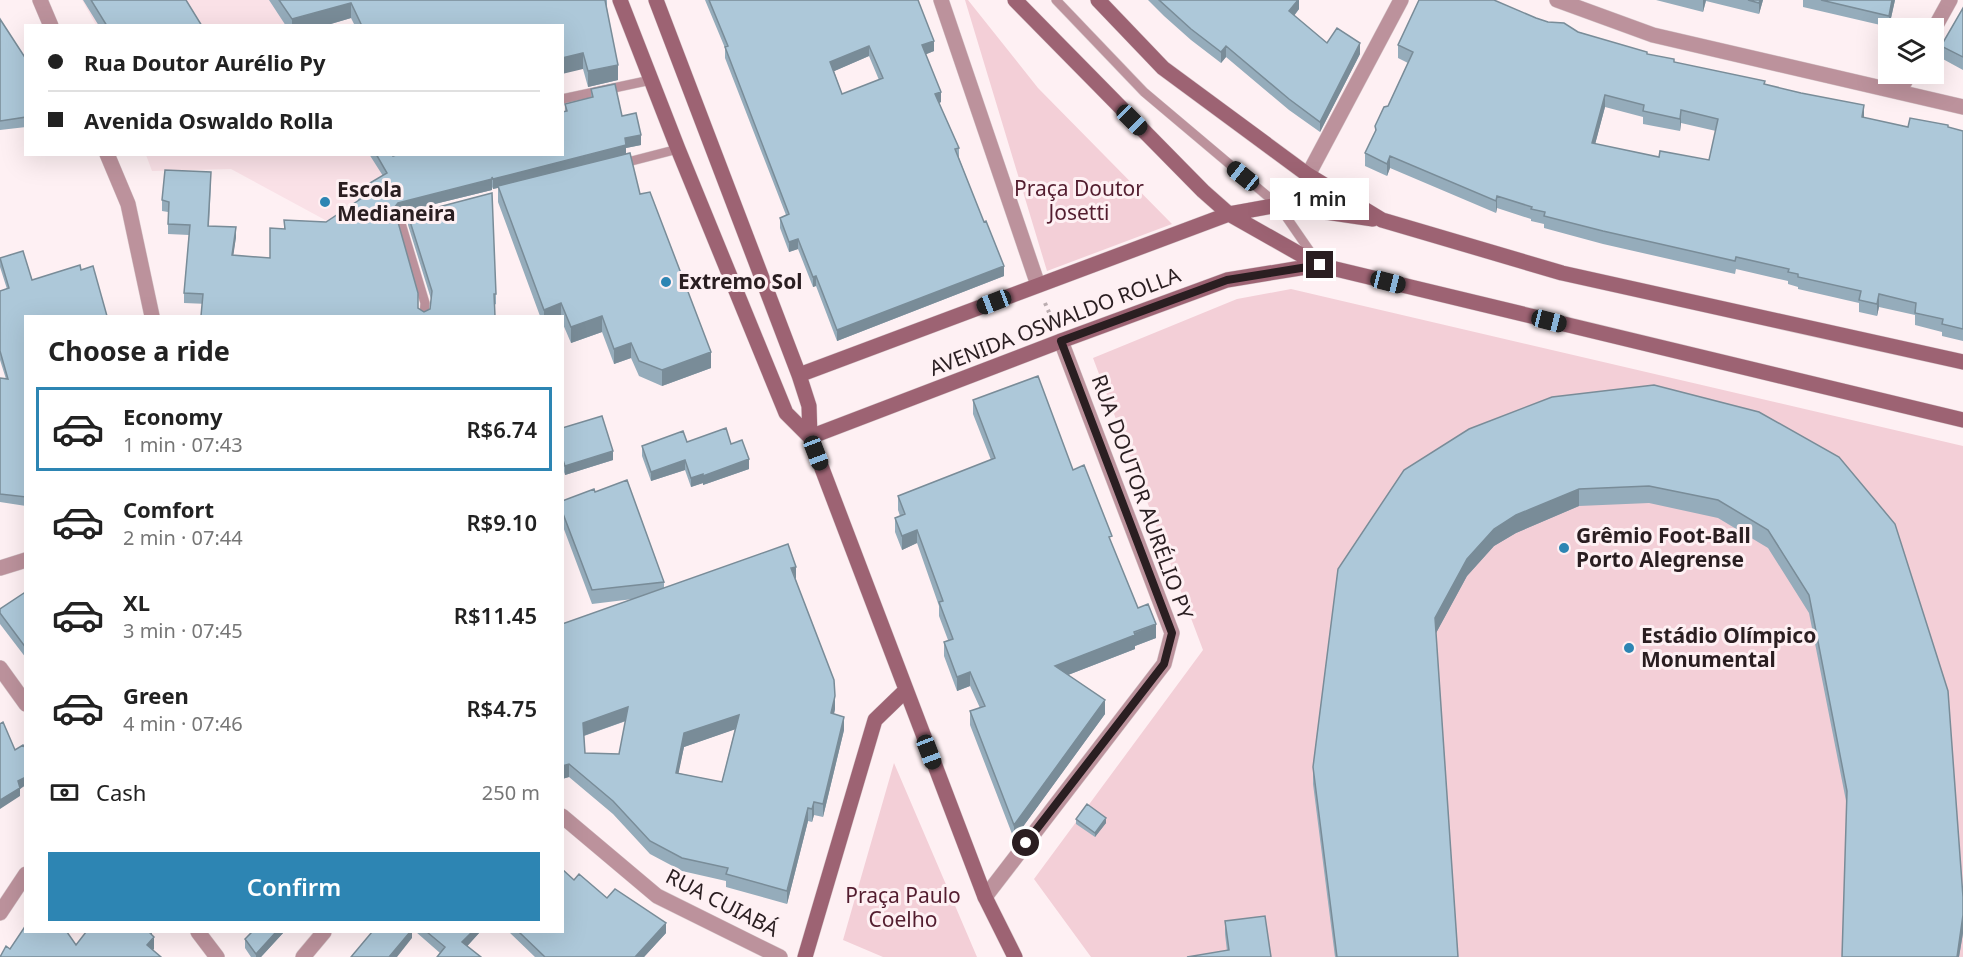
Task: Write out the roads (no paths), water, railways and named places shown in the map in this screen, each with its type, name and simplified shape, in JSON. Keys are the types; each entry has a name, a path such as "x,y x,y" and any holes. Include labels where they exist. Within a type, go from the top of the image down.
{"street":[{"path":"40,0 50,24"},
{"path":"620,0 786,413 810,437"},
{"path":"656,0 799,375 809,406 810,437 985,897 1015,957"},
{"path":"941,0 1038,285"},
{"path":"1015,0 1171,160 1229,214 1320,265 1963,420"},
{"path":"1098,0 1163,68 1308,175 1382,220 1562,273 1963,362"},
{"path":"1308,175 1401,0"},
{"path":"1557,0 1653,35 1963,107"},
{"path":"1940,18 1950,0"},
{"path":"1899,92 1903,84"},
{"path":"108,156 128,204 152,315"},
{"name":"AVENIDA OSWALDO ROLLA","path":"799,375 1229,214 1278,205 1382,220"},
{"name":"AVENIDA OSWALDO ROLLA","path":"810,437 1227,280 1320,265"},
{"name":"RUA DOUTOR AURÉLIO PY","path":"985,897 1164,664 1172,633 1061,341"},
{"path":"0,568 24,561"},
{"path":"0,668 24,701"},
{"path":"806,957 875,720 906,690"},
{"name":"RUA CUIABÁ","path":"564,818 657,896 780,957"},
{"path":"0,913 24,877"},
{"path":"199,933 217,957"},
{"path":"303,957 323,933"}],"lane":[{"path":"1056,0 1144,92 1278,205 1320,265"},
{"path":"564,99 651,80"},
{"path":"609,167 678,149"},
{"path":"424,315 425,303 400,220 435,211"}],"place":[{"name":"Escola Medianeira","path":"325,202"},
{"name":"Extremo Sol","path":"666,282"},
{"name":"Grêmio Foot-Ball Porto Alegrense","path":"1564,548"},
{"name":"Estádio Olímpico Monumental","path":"1629,648"}],"park label":[{"name":"Praça Doutor Josetti","path":"1079,201"},
{"name":"Praça Paulo Coelho","path":"903,908"}]}
